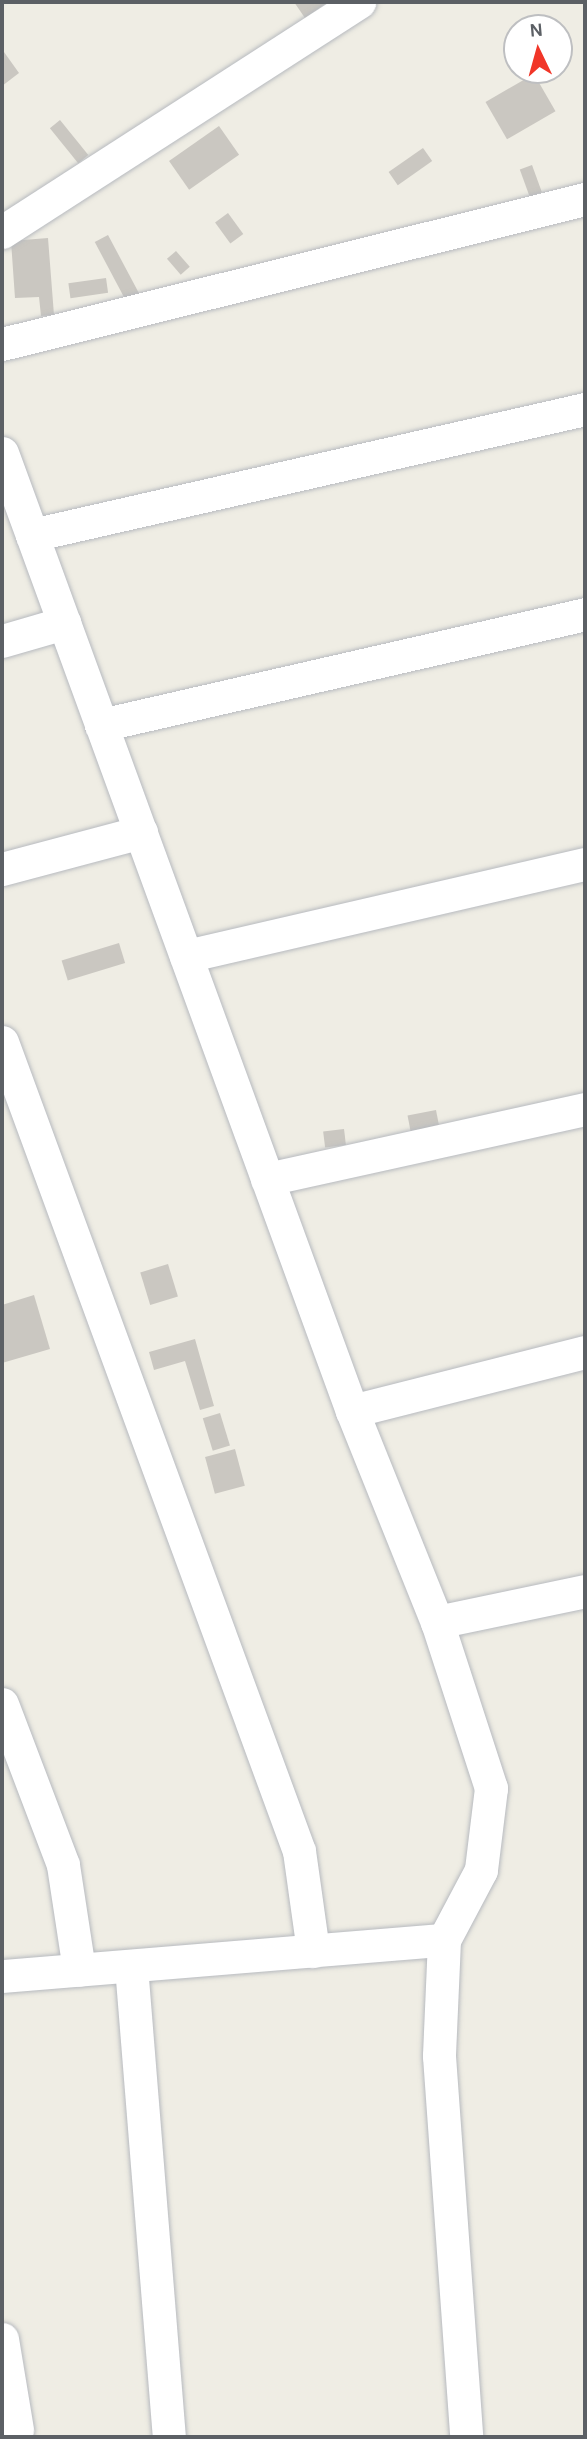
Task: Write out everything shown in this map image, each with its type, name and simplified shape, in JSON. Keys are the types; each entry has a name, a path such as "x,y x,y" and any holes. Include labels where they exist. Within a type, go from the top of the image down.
{"street":[{"path":"2,232 359,2"},
{"path":"2,344 585,199"},
{"path":"32,535 585,409"},
{"path":"2,453 352,1411 437,1622 491,1788 481,1870 444,1940 439,2056 466,2437"},
{"path":"102,725 585,614"},
{"path":"2,641 64,623"},
{"path":"2,869 141,832"},
{"path":"186,956 585,864"},
{"path":"2,1042 299,1851 313,1951"},
{"path":"267,1179 585,1109"},
{"path":"352,1411 585,1352"},
{"path":"437,1622 585,1591"},
{"path":"2,1704 63,1865 79,1970"},
{"path":"2,1976 444,1940"},
{"path":"131,1966 169,2437"},
{"path":"2,2339 16,2430"}],"building":[{"path":"294,2 328,2 305,18"},
{"path":"4,52 19,73 2,86 2,53"},
{"path":"517,84 540,84 556,111 507,139 486,102"},
{"path":"60,120 88,155 78,163 50,128"},
{"path":"219,126 239,155 189,190 169,161"},
{"path":"423,148 432,161 398,185 389,172"},
{"path":"532,165 542,192 530,197 520,169"},
{"path":"228,213 243,234 230,243 215,222"},
{"path":"108,235 143,300 129,307 95,242"},
{"path":"48,238 54,315 41,316 39,297 15,298 11,241"},
{"path":"176,251 190,267 181,275 167,259"},
{"path":"106,278 108,293 70,298 68,283"},
{"path":"119,943 125,963 68,981 62,961"},
{"path":"436,1110 439,1126 411,1131 408,1116"},
{"path":"344,1129 346,1145 325,1147 323,1132"},
{"path":"168,1264 178,1297 150,1305 140,1272"},
{"path":"34,1295 50,1349 2,1363 2,1305"},
{"path":"195,1339 214,1406 200,1410 185,1361 154,1370 149,1352"},
{"path":"220,1413 230,1446 213,1451 203,1418"},
{"path":"235,1449 245,1486 215,1494 205,1457"}]}
